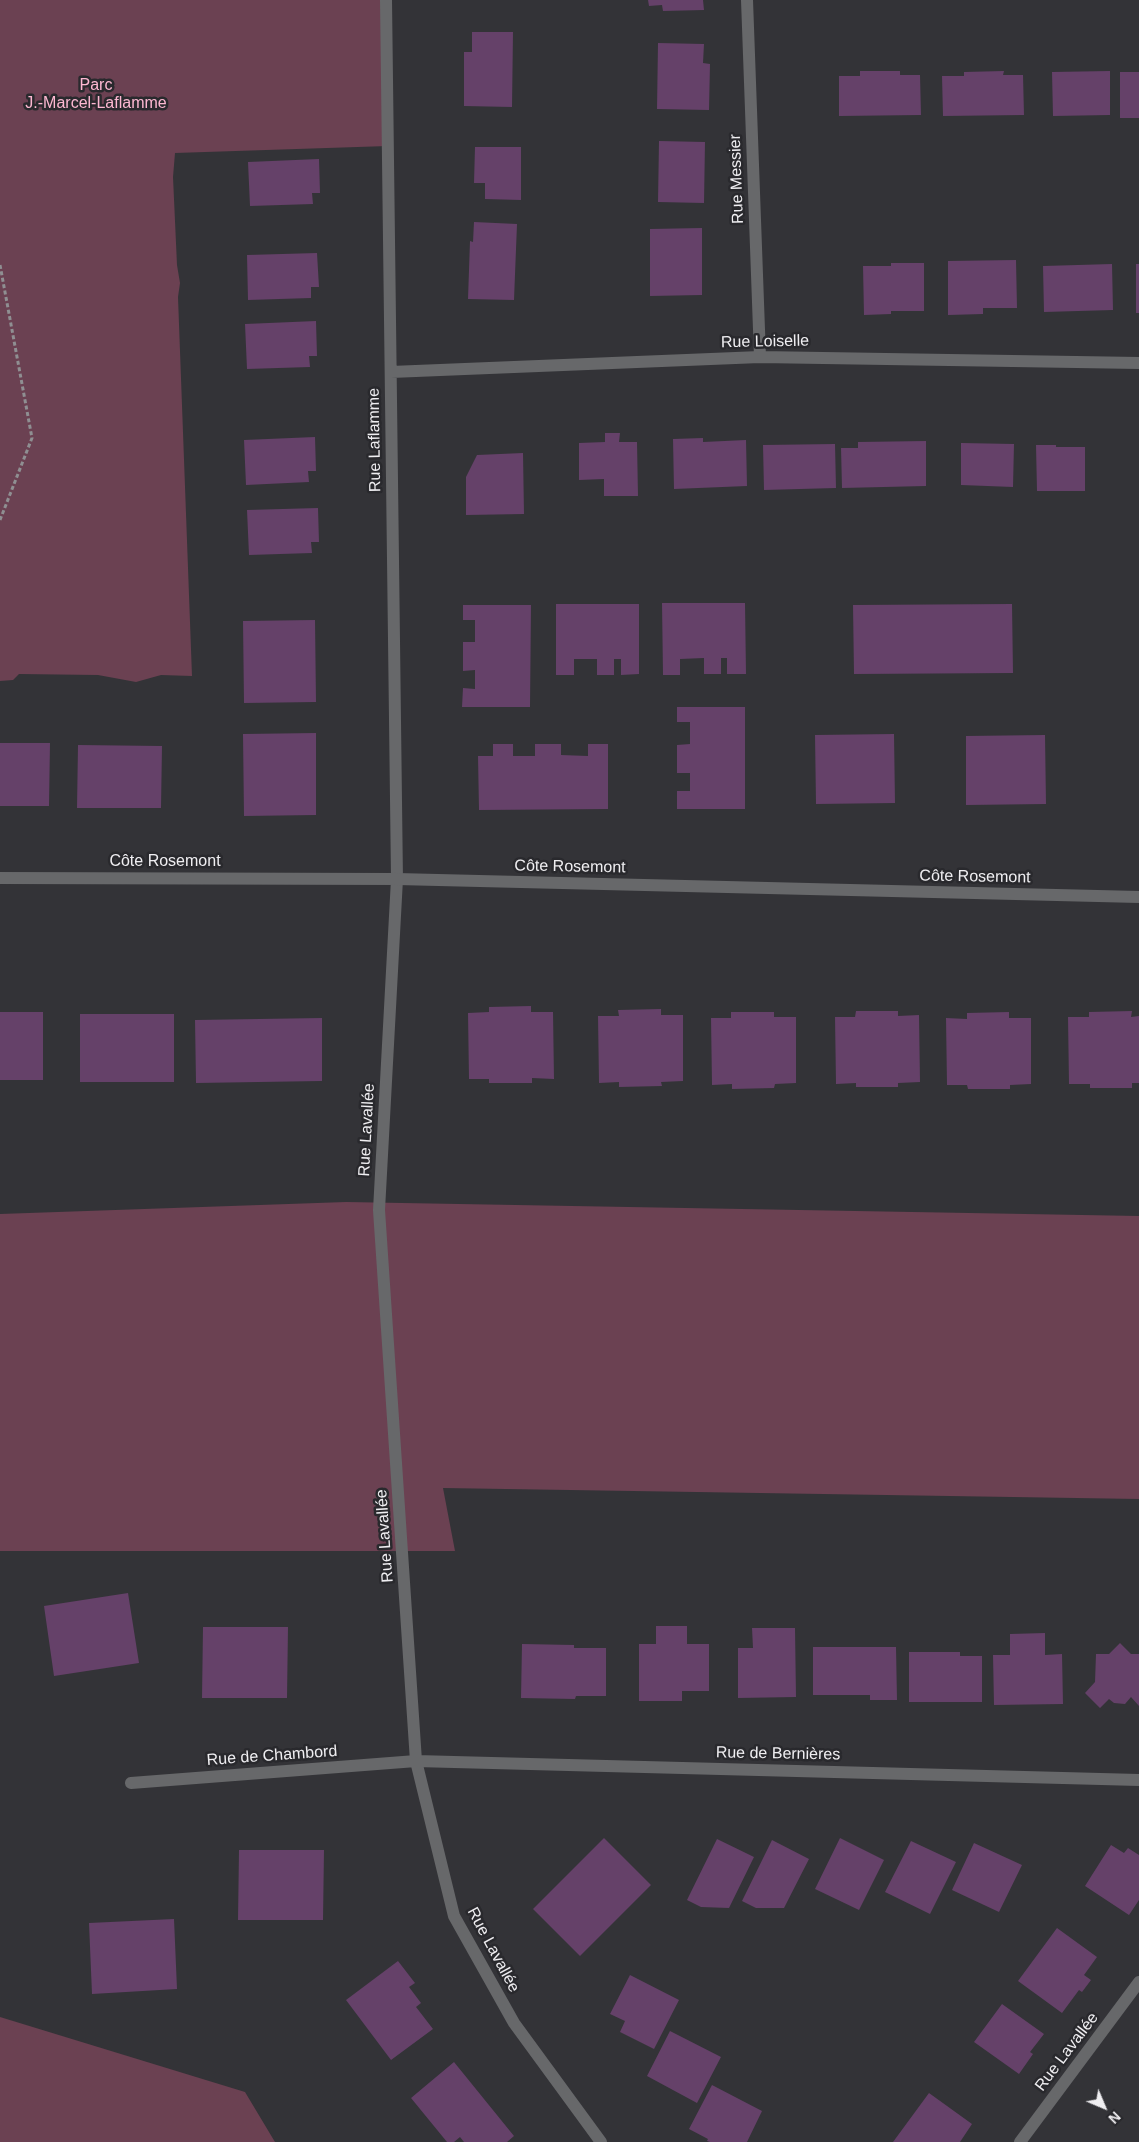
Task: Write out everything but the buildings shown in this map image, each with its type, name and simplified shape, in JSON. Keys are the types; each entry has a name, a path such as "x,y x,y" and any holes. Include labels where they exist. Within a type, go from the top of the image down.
{"street":[{"name":"Rue Laflamme","path":"386,0 397,879"},
{"name":"Rue Messier","path":"747,0 760,357"},
{"name":"Rue Loiselle","path":"391,372 760,357 1139,363"},
{"name":"Côte Rosemont","path":"0,878 397,879 1139,897"},
{"name":"Rue Lavallée","path":"397,879 379,1210 416,1761 454,1916 514,2024 601,2142"},
{"name":"Rue de Bernières","path":"416,1761 1139,1780"},
{"name":"Rue de Chambord","path":"131,1783 416,1761"},
{"name":"Rue Lavallée","path":"1020,2142 1139,1982"}],"path":[{"path":"0,264 32,438 0,520"}],"green space":[{"name":"Parc J.-Marcel-Laflamme","path":"0,0 386,0 388,146 175,153 173,177 177,265 180,283 178,297 192,676 161,675 136,682 98,675 19,674 13,680 0,681"},
{"path":"346,1202 1139,1216 1139,1499 443,1488 455,1551 0,1551 0,1214"},
{"path":"0,2017 245,2092 275,2142 0,2142"}]}
